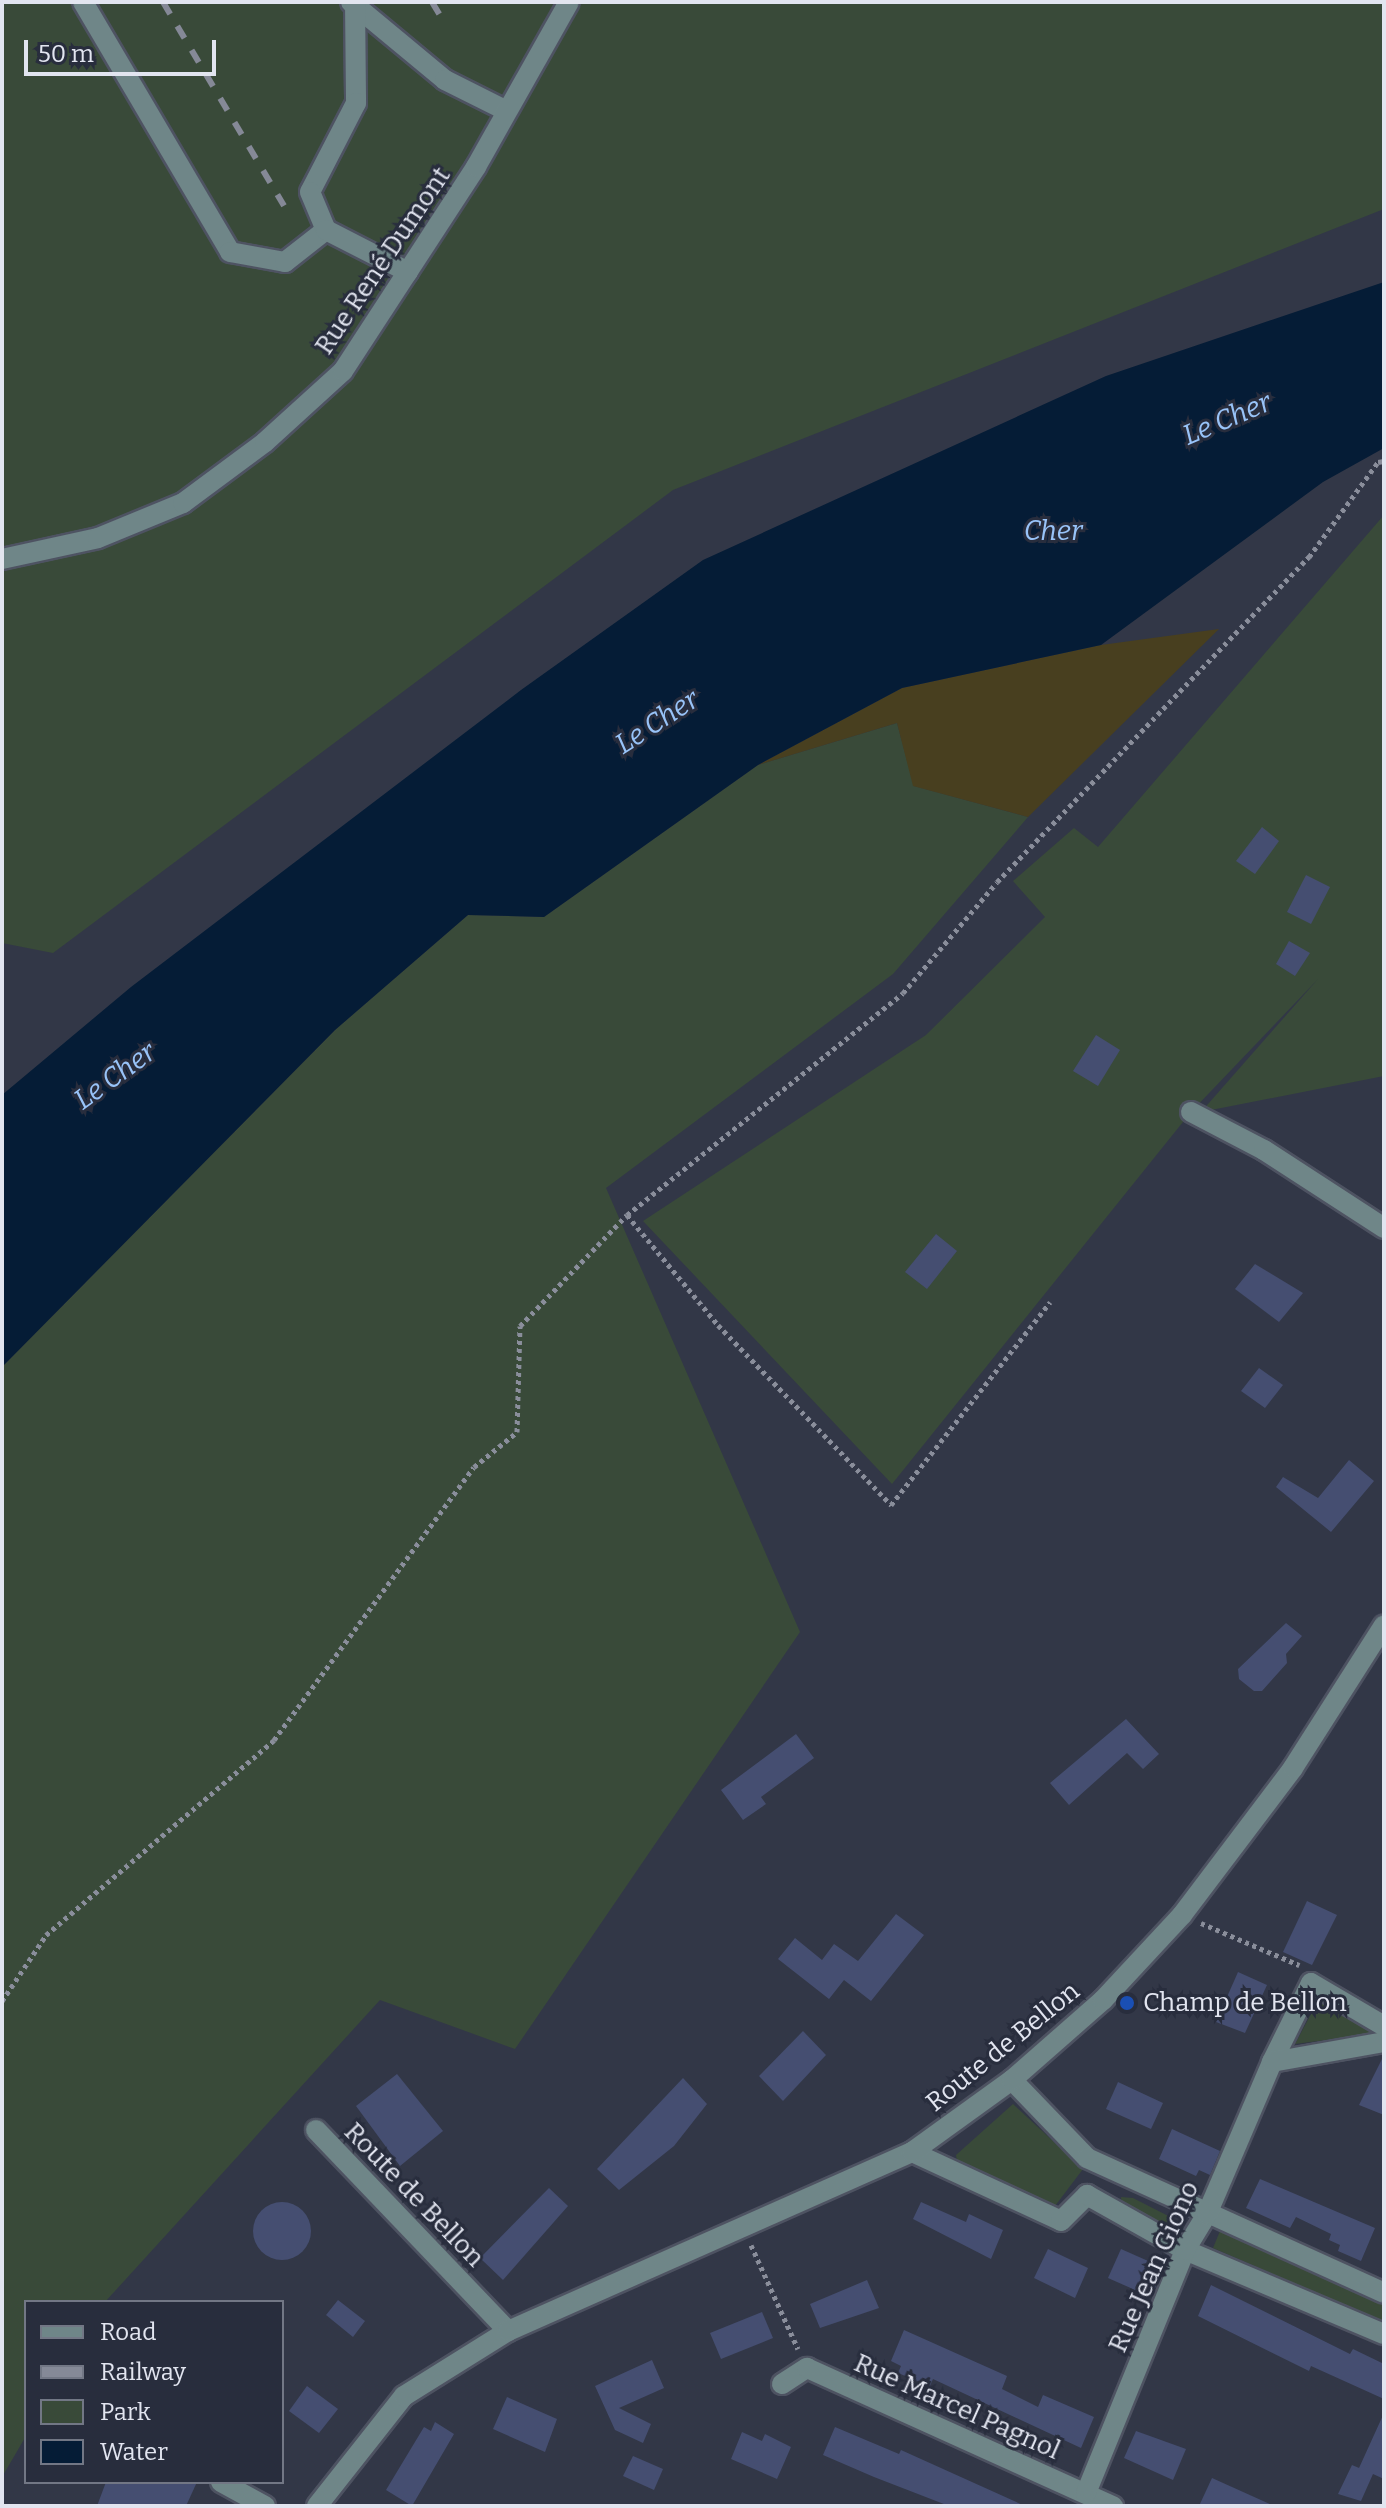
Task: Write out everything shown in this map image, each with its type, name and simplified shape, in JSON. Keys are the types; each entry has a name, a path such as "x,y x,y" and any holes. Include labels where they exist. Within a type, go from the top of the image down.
{"street":[{"path":"83,2 230,252 285,262 326,230"},
{"name":"Rue René Dumont","path":"2,559 98,538 183,503 265,442 343,371 507,111 569,2"},
{"path":"354,3 356,103 310,192 326,230 408,272"},
{"path":"354,3 445,80 507,111"},
{"path":"1191,1112 1251,1142 1384,1228"},
{"name":"Route de Bellon","path":"317,2506 404,2396 508,2331 912,2152 1012,2080 1103,2000 1182,1915 1293,1768 1384,1625"},
{"path":"1311,1983 1384,2026"},
{"name":"Rue Jean Giono","path":"1086,2493 1185,2250 1207,2214 1272,2062 1311,1983"},
{"path":"1272,2062 1384,2042"},
{"path":"1012,2080 1087,2158 1384,2293"},
{"name":"Route de Bellon","path":"316,2130 508,2331"},
{"path":"912,2152 1061,2221 1087,2195 1102,2165"},
{"path":"1087,2195 1185,2250 1384,2334"},
{"path":"782,2384 807,2368"},
{"name":"Rue Marcel Pagnol","path":"807,2368 1113,2506"},
{"path":"225,2484 265,2506"}],"path":[{"path":"2,2001 46,1935 274,1740 474,1467 517,1432 520,1326 627,1215 903,993 997,882 1309,557 1384,461"},
{"path":"627,1215 718,1325 891,1505 1050,1302"},
{"path":"1182,1915 1305,1968 1311,1983"},
{"path":"743,2227 807,2368"}],"green space":[{"path":"2,2 1384,2 1384,209 673,490 53,953 2,943"},
{"path":"1384,515 1384,1076 1201,1112 1318,979 1191,1112 892,1484 643,1221 926,1035 1045,917 1013,881 1074,828 1098,847"},
{"path":"897,723 914,786 1028,817 893,974 606,1188 800,1632 515,2049 380,2000 107,2300 24,2300 24,2439 2,2477 2,1367 335,1030 468,915 544,917 758,765"},
{"path":"1319,1999 1380,2033 1295,2044"},
{"path":"1013,2104 1083,2169 1055,2206 958,2168 956,2155"},
{"path":"1121,2197 1133,2198 1184,2224 1170,2231 1122,2207"},
{"path":"1220,2231 1384,2305 1384,2322 1213,2248"}],"sand":[{"path":"1219,629 1028,817 913,786 897,723 758,765 902,688 1101,645"}],"water":[{"name":"Cher","path":"1384,282 1384,448 1323,482 1101,645 902,688 758,765 544,917 468,915 335,1030 2,1367 2,1095 131,987 521,690 703,560 1106,376"}],"building":[{"path":"1262,827 1279,841 1255,874 1236,861"},
{"path":"1306,875 1330,887 1311,924 1287,912"},
{"path":"1289,941 1310,953 1295,976 1276,964"},
{"path":"1096,1035 1120,1050 1098,1086 1073,1071"},
{"path":"936,1234 957,1251 927,1289 905,1272"},
{"path":"1255,1264 1303,1293 1279,1322 1235,1289"},
{"path":"1259,1368 1283,1385 1265,1408 1241,1391"},
{"path":"1349,1460 1374,1481 1331,1532 1276,1487 1283,1477 1318,1498"},
{"path":"1286,1623 1302,1636 1286,1654 1287,1663 1262,1691 1254,1691 1239,1679 1238,1669"},
{"path":"1126,1719 1159,1754 1143,1769 1127,1753 1069,1805 1050,1783"},
{"path":"796,1734 814,1758 761,1797 766,1804 743,1820 721,1790"},
{"path":"1307,1901 1337,1915 1312,1965 1283,1952"},
{"path":"896,1914 924,1935 871,2001 844,1980 829,1999 778,1959 795,1938 822,1960 834,1944 858,1961"},
{"path":"1238,1972 1267,1985 1245,2033 1216,2022"},
{"path":"803,2031 826,2055 783,2101 759,2076"},
{"path":"1384,2055 1384,2115 1359,2105"},
{"path":"397,2074 443,2131 400,2166 356,2106"},
{"path":"683,2078 707,2104 674,2146 619,2190 597,2169"},
{"path":"1118,2082 1163,2103 1151,2129 1106,2109"},
{"path":"1172,2129 1220,2151 1210,2175 1199,2170 1196,2176 1159,2159"},
{"path":"1260,2179 1375,2228 1361,2261 1338,2251 1340,2245 1329,2240 1331,2234 1296,2217 1290,2228 1246,2208"},
{"path":"549,2188 568,2206 503,2280 480,2258"},
{"path":"282,2202 303,2210 311,2231 303,2252 282,2260 261,2252 253,2231 261,2210"},
{"path":"921,2202 966,2222 969,2214 1003,2230 991,2259 913,2219"},
{"path":"1048,2249 1088,2268 1075,2298 1034,2278"},
{"path":"1121,2249 1164,2268 1151,2297 1108,2278"},
{"path":"867,2280 879,2308 820,2328 810,2304"},
{"path":"1211,2285 1350,2354 1353,2349 1384,2364 1384,2399 1311,2366 1309,2371 1198,2316"},
{"path":"338,2300 365,2321 353,2337 326,2315"},
{"path":"762,2312 773,2338 721,2359 710,2333"},
{"path":"904,2330 1007,2376 1002,2389 1038,2407 1043,2395 1094,2417 1081,2448 933,2379 930,2386 898,2373 901,2366 891,2361"},
{"path":"652,2360 664,2388 619,2408 651,2424 643,2443 615,2430 595,2386"},
{"path":"307,2386 338,2409 319,2433 289,2411"},
{"path":"507,2397 557,2419 545,2452 493,2429"},
{"path":"1384,2413 1384,2479 1373,2474 1361,2501 1338,2494 1352,2465 1359,2468"},
{"path":"435,2422 454,2434 412,2506 386,2490 424,2427 431,2431"},
{"path":"835,2427 899,2454 901,2450 1025,2506 949,2506 874,2477 823,2455"},
{"path":"1136,2431 1186,2449 1173,2480 1124,2458"},
{"path":"742,2432 762,2441 765,2434 791,2447 777,2479 731,2459"},
{"path":"633,2456 663,2469 654,2490 623,2476"},
{"path":"1212,2478 1274,2506 1199,2506"},
{"path":"105,2484 196,2484 186,2506 97,2506"}],"railway":[{"path":"163,2 284,206"},
{"path":"432,2 443,20"}],"place":[{"name":"Champ de Bellon","path":"1127,2003"}],"water label":[{"name":"Le Cher","path":"1227,419"},
{"name":"Le Cher","path":"657,722"},
{"name":"Le Cher","path":"115,1076"}]}
